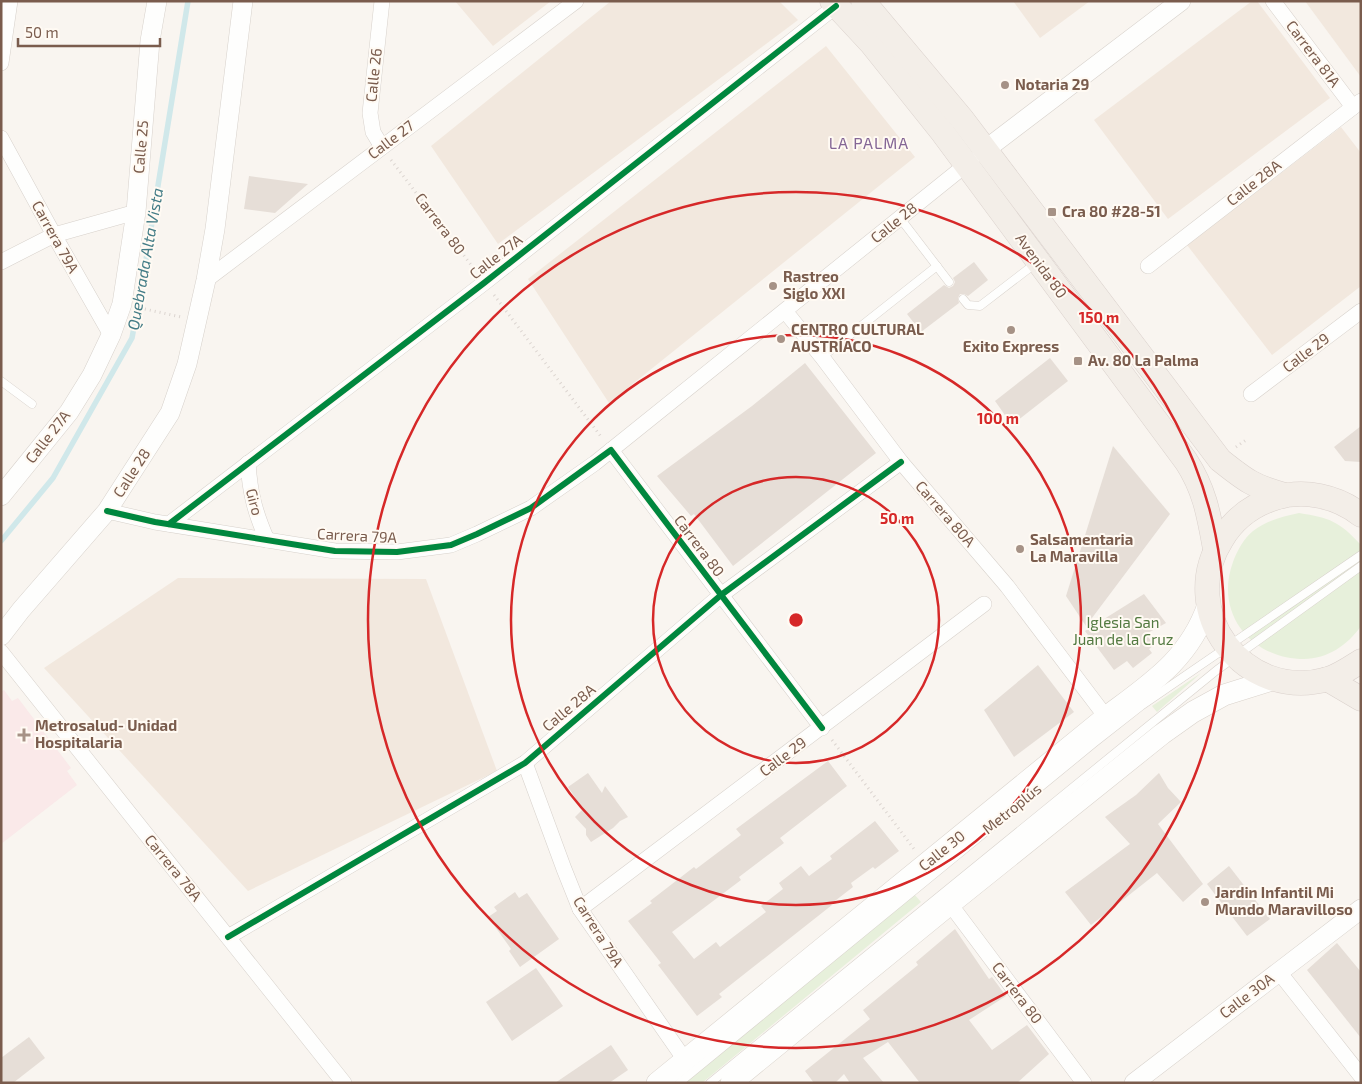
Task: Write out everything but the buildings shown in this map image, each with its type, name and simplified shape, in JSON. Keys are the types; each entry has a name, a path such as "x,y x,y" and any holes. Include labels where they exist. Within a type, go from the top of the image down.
{"main road":[{"name":"Avenida 80","path":"863,1 924,72 985,150 1220,460 1247,482 1261,489 1284,495"},
{"name":"Avenida 80","path":"834,4 898,75 1198,479 1215,549"},
{"path":"1355,507 1324,496 1284,495 1263,502 1243,514 1227,530 1215,549 1208,577 1208,605 1212,622 1231,652 1247,666 1275,679 1301,682 1327,679 1346,671 1361,661"},
{"name":"Calle 30","path":"657,1083 1106,717 1159,677 1189,646 1208,605"},
{"path":"731,1083 1155,740 1193,712 1224,695 1275,679"},
{"path":"1327,679 1361,699"}],"street":[{"path":"1,63 10,1"},
{"name":"Calle 25","path":"92,375 111,334 122,304 136,212 150,41 157,1"},
{"path":"206,280 215,229 243,1"},
{"name":"Calle 26","path":"382,1 370,113 373,132 382,148"},
{"name":"Calle 27","path":"206,280 576,1"},
{"name":"Calle 28","path":"611,450 985,150 1181,1"},
{"name":"Carrera 81A","path":"1273,1 1357,104"},
{"name":"Calle 27A","path":"169,524 484,283 834,4"},
{"name":"Calle 28A","path":"1148,266 1357,104"},
{"name":"Carrera 79A","path":"1,138 111,334"},
{"path":"1,262 54,235 136,212"},
{"name":"Calle 28","path":"1,636 21,610 107,511 170,414 186,364 206,280"},
{"name":"Carrera 80A","path":"785,311 901,462 1007,586 1106,717"},
{"name":"Calle 29","path":"1251,394 1361,311"},
{"name":"Calle 27A","path":"1,496 69,412 92,375"},
{"name":"Carrera 79A","path":"107,511 169,524 335,550 397,552 451,545 477,534 531,508 611,450"},
{"name":"Carrera 80","path":"611,450 822,728"},
{"name":"Calle 28A","path":"228,937 525,764 721,595 901,462"},
{"name":"Giro","path":"248,463 250,493 267,540"},
{"name":"Calle 29","path":"580,909 984,604"},
{"name":"Carrera 78A","path":"1,652 344,1083"},
{"name":"Carrera 79A","path":"525,764 580,909 685,1060"},
{"name":"Carrera 80","path":"950,904 1084,1083"},
{"name":"Calle 30A","path":"1134,1083 1361,909"},
{"path":"1279,972 1361,1076"}],"lane":[{"path":"900,218 949,282"},
{"path":"963,299 968,305 980,306 1038,262"},
{"path":"822,357 937,266"},
{"path":"1,381 32,404"},
{"name":"Metroplús","path":"710,1083 1153,721 1231,652 1361,555"},
{"name":"Metroplús","path":"679,1083 1141,706 1231,652 1361,566"}],"path":[{"path":"134,306 168,314"},
{"path":"822,728 915,851"}],"shaded area":[{"path":"455,1 551,1 493,46"},
{"path":"611,1 779,1 798,20 498,244 431,146"},
{"path":"1013,1 1090,1 1040,38"},
{"path":"1252,1 1257,1 1330,98 1168,219 1094,120"},
{"path":"1305,1 1361,1 1361,77"},
{"path":"826,46 915,157 609,403 528,279"},
{"path":"1341,127 1361,153 1361,286 1272,355 1187,245"},
{"path":"178,578 426,579 497,771 248,891 44,668"},
{"name":"Metrosalud- Unidad Hospitalaria","path":"4,690 12,701 18,698 71,768 67,771 77,785 1,844 1,692"}],"green space":[{"path":"1299,513 1333,522 1361,545 1361,626 1350,639 1336,650 1321,657 1304,659 1285,657 1268,651 1253,642 1242,630 1233,615 1229,599 1228,581 1239,549 1253,531 1269,522"},
{"path":"1201,673 1157,712 1152,706"},
{"path":"914,894 921,902 702,1083 685,1083"}],"waterway":[{"name":"Quebrada Alta Vista","path":"1,541 53,478 132,338 188,1"}],"cycle path":[{"path":"169,524 484,283 836,6"},
{"path":"107,511 155,522 335,551 397,552 451,545 477,534 531,508 611,450 822,728"},
{"path":"228,937 525,763 721,595 901,462"}],"place":[{"name":"Notaria 29","path":"1005,85"},
{"name":"Cra 80 #28-51","path":"1052,212"},
{"name":"Rastreo Siglo XXI","path":"773,286"},
{"name":"Exito Express","path":"1011,330"},
{"name":"CENTRO CULTURAL AUSTRÍACO","path":"781,339"},
{"name":"Av. 80 La Palma","path":"1078,361"},
{"name":"Salsamentaria La Maravilla","path":"1020,549"},
{"name":"Metrosalud- Unidad Hospitalaria","path":"24,735"},
{"name":"Jardin Infantil Mi Mundo Maravilloso","path":"1205,902"}],"district":[{"name":"LA PALMA","path":"869,143"}],"park label":[{"name":"Iglesia San Juan de la Cruz","path":"1123,632"}]}
